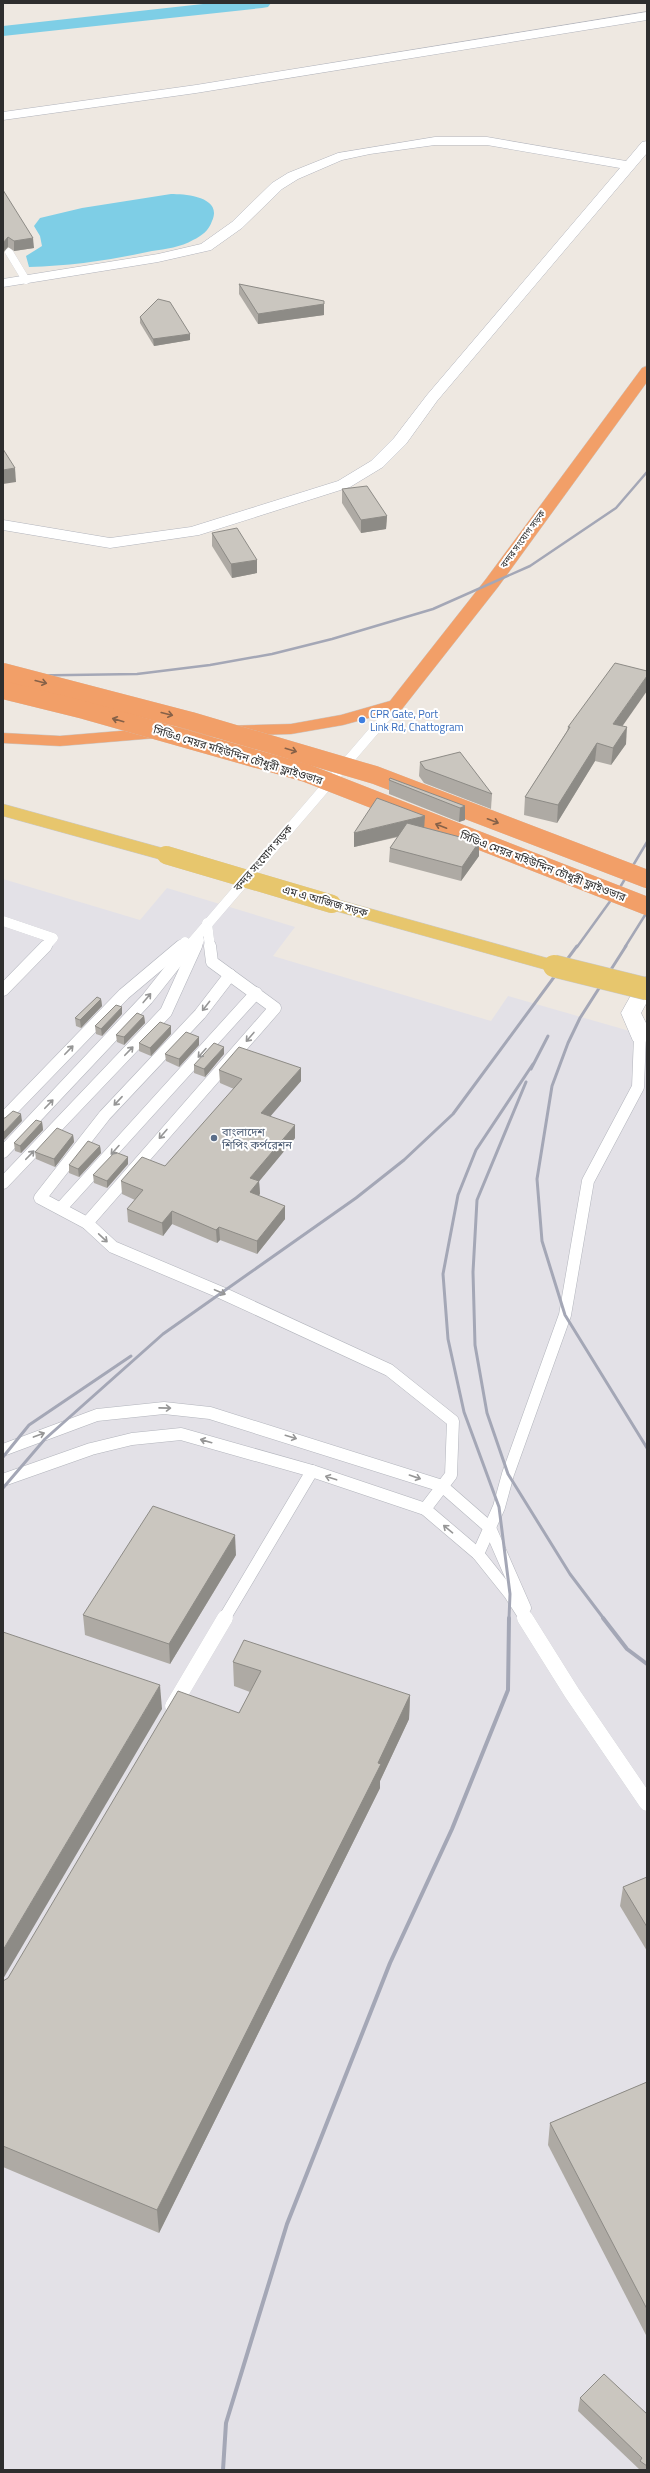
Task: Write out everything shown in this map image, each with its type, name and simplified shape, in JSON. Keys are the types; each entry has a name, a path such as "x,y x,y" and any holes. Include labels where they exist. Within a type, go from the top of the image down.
{"highway":[{"name":"বন্দর সংযোগ সড়ক","path":"396,705 492,583 647,371"},
{"path":"3,672 191,720 375,775 647,879"},
{"name":"সিডিএ মেয়র মহিউদ্দিন চৌধুরী ফ্লাইওভার","path":"3,690 84,710 306,773 647,906"},
{"path":"3,738 60,741 156,733 292,729 336,722 396,705"}],"main road":[{"name":"এম এ আজিজ সড়ক","path":"3,810 166,855 332,904 554,966 647,990"}],"street":[{"path":"3,116 196,89 647,16"},
{"path":"3,283 23,275 158,258 206,247 237,225 277,186 293,176 338,157 370,150 435,141 487,141 629,165"},
{"path":"3,525 110,543 193,532 344,484 377,464 400,441 437,392 647,145"},
{"path":"644,1034 631,1013 647,983"}],"lane":[{"path":"10,253 23,275"},
{"name":"বন্দর সংযোগ সড়ক","path":"207,923 396,705"},
{"path":"3,921 53,938 4,988"},
{"path":"87,1223 275,1008 212,962 207,923"},
{"path":"3,1118 124,994 207,923"},
{"path":"3,1152 147,999 207,923"},
{"path":"3,1183 166,1012 207,923"},
{"path":"230,975 200,1014 105,1115 40,1198 87,1223 113,1247 222,1293 389,1370 453,1421 451,1475 425,1509"},
{"path":"61,1208 256,993"},
{"path":"478,1554 490,1528 565,1316 588,1181 638,1087 644,1034"},
{"path":"3,1450 97,1415 164,1408 210,1413 442,1486 490,1528 540,1642"},
{"path":"3,1480 90,1449 132,1439 181,1434 312,1471 425,1509 478,1554 510,1594 540,1642 647,1803"},
{"path":"166,1717 312,1471"}],"shaded area":[{"path":"3,879 140,920 167,888 295,927 273,956 491,1021 508,996 647,1036 647,2470 3,2470"}],"water":[{"path":"171,194 201,198 208,202 212,207 214,213 212,221 202,235 178,246 122,257 75,264 29,267 26,256 42,246 40,236 34,226 40,218 82,208"}],"building":[{"path":"3,190 33,238 14,241 8,237 3,243"},
{"path":"239,284 324,301 324,304 258,314"},
{"path":"158,299 170,302 190,334 153,339 140,317"},
{"path":"3,449 15,468 3,470"},
{"path":"367,486 387,516 361,520 342,489"},
{"path":"237,528 257,560 231,564 212,533"},
{"path":"615,663 647,671 647,676 613,724 627,727 613,748 597,743 558,805 525,797 570,727 568,727"},
{"path":"460,752 492,794 425,769 420,762"},
{"path":"390,778 465,806 460,808 389,780"},
{"path":"377,798 425,816 354,833"},
{"path":"407,823 479,842 462,867 390,848"},
{"path":"97,997 101,999 80,1020 75,1018"},
{"path":"116,1005 122,1007 101,1029 95,1026"},
{"path":"137,1013 144,1016 124,1037 116,1035"},
{"path":"160,1022 171,1026 150,1048 139,1043"},
{"path":"186,1032 199,1037 179,1059 165,1054"},
{"path":"214,1043 224,1047 204,1069 194,1065"},
{"path":"239,1047 301,1068 261,1113 295,1125 250,1178 259,1181 250,1192 285,1206 257,1241 219,1227 216,1230 172,1211 162,1223 127,1209 143,1190 121,1181 142,1157 165,1166 242,1079 219,1070"},
{"path":"13,1111 21,1114 3,1133 3,1118"},
{"path":"36,1120 42,1122 20,1146 14,1143"},
{"path":"57,1128 73,1135 54,1159 35,1152"},
{"path":"88,1141 100,1146 78,1169 69,1165"},
{"path":"115,1152 128,1157 107,1181 93,1175"},
{"path":"153,1506 235,1535 169,1644 83,1615"},
{"path":"3,1632 160,1685 3,1950"},
{"path":"244,1640 410,1695 378,1763 381,1764 157,2210 3,2146 3,1981 8,1978 178,1691 239,1713 261,1671 233,1662"},
{"path":"647,1877 647,1927 623,1887"},
{"path":"647,2082 647,2309 550,2123"},
{"path":"604,2374 647,2414 647,2466 640,2461 642,2458 580,2398"}],"waterway":[{"path":"3,31 262,3"}],"railway":[{"path":"3,676 137,674 210,665 272,654 332,639 433,609 530,566 616,508 647,472"},
{"path":"577,947 619,889 647,842"},
{"path":"625,947 647,912"},
{"path":"3,1488 45,1439 163,1334 356,1198 404,1160 453,1114 577,946"},
{"path":"626,946 580,1018 568,1043 552,1086 537,1179 542,1241 565,1315 647,1448"},
{"path":"531,1069 548,1036"},
{"path":"509,1619 510,1594 499,1507 464,1412 448,1339 443,1274 458,1195 476,1150 533,1064"},
{"path":"526,1082 477,1200 473,1272 475,1345 487,1413 508,1474 570,1574 604,1619"},
{"path":"3,1457 29,1425 131,1356"},
{"path":"223,2470 226,2423 287,2224 390,1963 452,1829 508,1690 509,1618"},
{"path":"603,1618 627,1649 647,1664"}],"place":[{"name":"CPR Gate, Port Link Rd, Chattogram","path":"362,720"},
{"name":"বাংলাদেশ শিপিং কর্পরেশন","path":"214,1138"}]}
